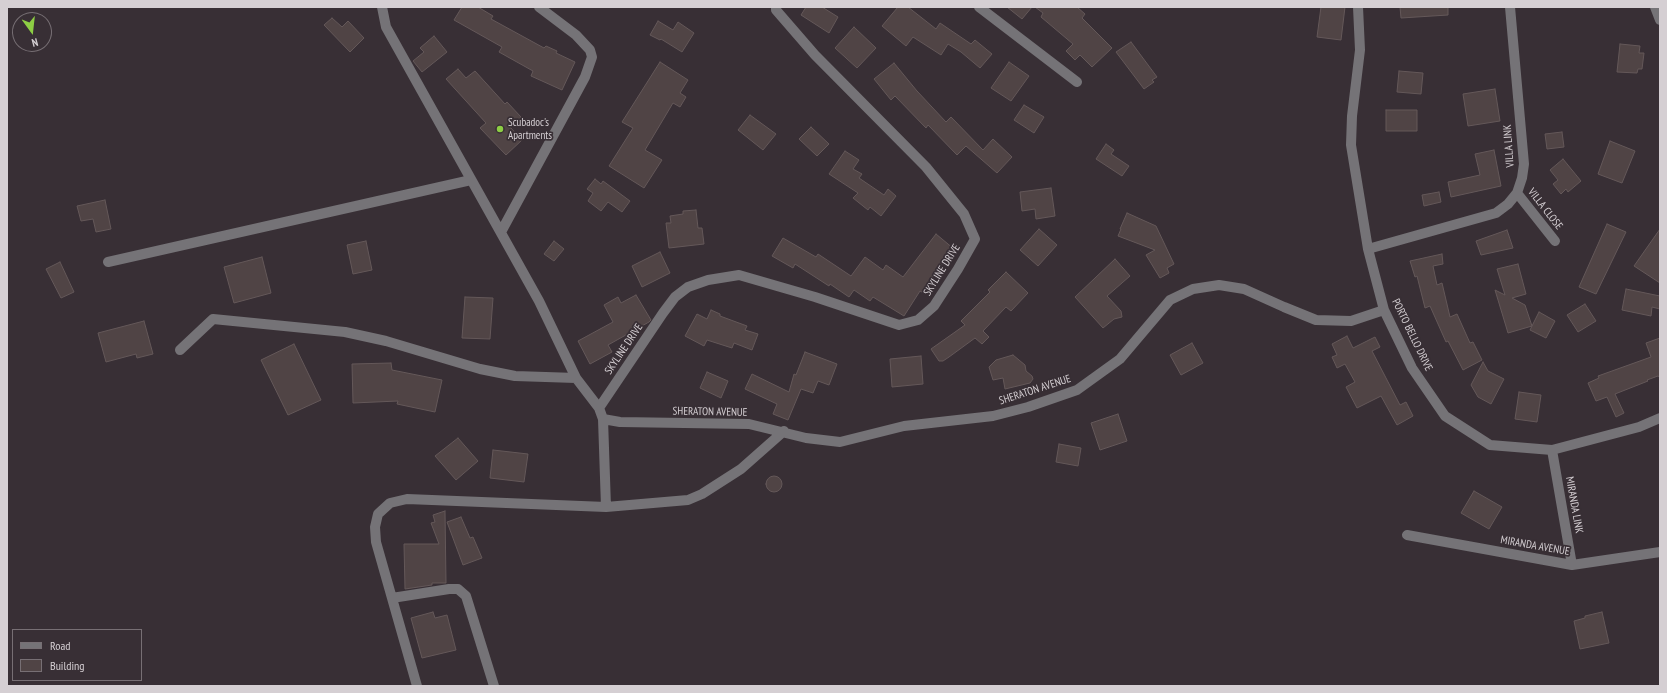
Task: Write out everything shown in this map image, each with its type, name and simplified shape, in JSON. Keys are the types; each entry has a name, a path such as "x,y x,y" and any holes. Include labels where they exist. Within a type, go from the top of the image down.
{"street":[{"path":"382,7 386,28 539,300 576,378 599,408 603,419 606,507"},
{"path":"501,232 585,77 592,57 590,50 576,35 539,7"},
{"name":"SKYLINE DRIVE","path":"599,408 671,302 688,287 708,280 739,275 815,297 899,325 918,320 934,306 975,239 964,214 926,167 815,55 776,10 776,7"},
{"path":"979,7 1077,82"},
{"name":"PORTO BELLO DRIVE","path":"1358,7 1360,50 1352,116 1351,145 1368,249 1384,310 1412,368 1445,416 1490,445 1552,450 1639,427 1660,418"},
{"name":"VILLA LINK","path":"1368,249 1496,213 1508,204 1517,193 1522,178 1524,164 1510,7"},
{"path":"1655,7 1660,20"},
{"path":"108,262 471,180"},
{"name":"VILLA CLOSE","path":"1517,193 1555,241"},
{"name":"SHERATON AVENUE","path":"603,419 620,422 749,424 784,431 806,438 840,442 904,426 993,416 1028,407 1077,390 1120,359 1170,300 1193,288 1219,285 1244,289 1316,320 1351,321 1384,310"},
{"path":"180,350 213,318 345,332 386,341 480,369 515,376 576,378"},
{"path":"417,686 376,542 375,527 378,514 390,503 407,499 606,507 688,500 702,494 741,469 784,431"},
{"name":"MIRANDA LINK","path":"1552,450 1572,565"},
{"name":"MIRANDA AVENUE","path":"1407,535 1572,565 1660,552"},
{"path":"392,598 458,589 466,596 494,686"}],"building":[{"path":"462,7 478,7 493,16 491,19 544,48 546,46 557,51 556,53 575,62 562,90 531,76 533,71 499,52 502,47 454,20"},
{"path":"806,7 822,7 838,17 829,33 801,15"},
{"path":"898,7 908,7 936,29 940,23 971,44 975,40 992,54 980,68 961,52 948,44 941,55 913,37 906,46 882,26"},
{"path":"1007,7 1032,7 1022,19"},
{"path":"1035,7 1077,7 1085,14 1082,18 1112,48 1092,67 1080,55 1075,60 1066,51 1073,44 1041,17 1043,13"},
{"path":"1321,7 1345,7 1341,40 1317,37"},
{"path":"1400,7 1448,7 1448,15 1401,18"},
{"path":"332,18 342,27 348,21 364,38 350,52 324,25"},
{"path":"658,21 673,30 678,22 694,33 682,52 661,39 660,40 650,35"},
{"path":"854,27 876,48 857,68 835,48"},
{"path":"434,36 447,52 422,72 413,61 424,52 420,48"},
{"path":"1131,42 1157,77 1152,80 1154,82 1144,89 1116,52"},
{"path":"1620,44 1640,46 1639,53 1644,53 1642,69 1638,69 1637,73 1617,72"},
{"path":"660,62 688,80 680,93 686,97 680,107 673,103 645,150 662,160 644,188 609,166 633,128 622,122"},
{"path":"1009,62 1029,76 1011,101 991,88"},
{"path":"894,63 917,91 946,122 951,117 983,150 993,139 1012,157 997,173 966,146 957,155 928,125 926,128 895,96 891,100 874,79"},
{"path":"458,69 466,78 475,71 505,104 507,102 521,117 510,127 522,140 506,155 480,128 486,123 446,79"},
{"path":"1399,71 1423,73 1421,94 1397,92"},
{"path":"1495,89 1500,121 1468,126 1463,94"},
{"path":"1024,105 1044,117 1034,133 1014,120"},
{"path":"1386,110 1417,110 1417,131 1386,131"},
{"path":"750,115 776,134 763,150 738,130"},
{"path":"811,127 829,144 817,156 799,139"},
{"path":"1562,132 1564,147 1547,149 1545,134"},
{"path":"1610,141 1635,151 1622,183 1598,174"},
{"path":"1106,144 1114,150 1111,154 1129,166 1122,176 1096,159"},
{"path":"1494,150 1501,186 1451,197 1448,182 1480,175 1475,154"},
{"path":"845,151 859,160 853,169 862,174 859,178 884,195 888,189 896,196 881,216 870,207 868,210 853,198 858,193 829,174"},
{"path":"1563,159 1581,181 1568,192 1566,189 1561,194 1553,184 1558,180 1550,170"},
{"path":"595,179 601,184 603,181 630,201 622,212 608,202 601,211 588,201 593,193 587,189"},
{"path":"1051,188 1055,216 1036,219 1035,209 1022,211 1020,192"},
{"path":"1439,192 1441,202 1424,206 1422,195"},
{"path":"105,200 111,229 96,232 93,219 81,221 77,206"},
{"path":"696,210 698,228 702,228 704,244 669,248 666,223 671,223 670,216 683,214 683,211"},
{"path":"1127,213 1156,226 1174,264 1167,268 1169,273 1160,278 1146,255 1155,250 1118,236"},
{"path":"1607,224 1626,232 1596,294 1579,287"},
{"path":"1039,229 1057,245 1038,266 1020,250"},
{"path":"1660,229 1660,283 1634,266"},
{"path":"1507,230 1513,248 1481,255 1476,241"},
{"path":"936,234 954,249 922,292 920,291 904,316 873,297 870,301 854,290 849,297 795,264 793,268 772,256 783,238 816,257 818,254 851,276 865,257 883,270 886,265 903,277"},
{"path":"366,241 372,270 353,274 347,245"},
{"path":"554,241 564,249 554,261 544,254"},
{"path":"660,252 670,273 642,287 632,266"},
{"path":"1442,254 1443,264 1433,266 1437,285 1442,283 1450,317 1457,314 1470,343 1473,342 1482,360 1463,370 1448,341 1446,342 1430,306 1425,308 1417,276 1415,277 1410,261"},
{"path":"262,257 271,293 234,303 224,267"},
{"path":"1115,259 1130,276 1107,296 1121,311 1122,317 1114,319 1103,328 1075,297"},
{"path":"60,262 74,292 61,298 46,269"},
{"path":"1518,264 1526,294 1512,298 1525,305 1532,326 1508,333 1495,290 1505,295 1497,269"},
{"path":"1006,272 1028,293 1011,311 1006,307 983,331 989,337 982,344 975,338 943,361 939,361 931,349 965,325 961,321 990,292 988,290"},
{"path":"1626,289 1660,296 1660,309 1652,307 1651,316 1622,310"},
{"path":"636,295 651,320 608,345 612,352 590,364 578,341 613,322 604,305 618,297 621,303"},
{"path":"465,297 493,298 490,339 462,338"},
{"path":"1585,304 1596,321 1578,332 1567,315"},
{"path":"711,310 720,314 720,316 747,326 745,330 758,334 752,350 734,343 732,348 707,340 704,346 685,336 697,314 707,319"},
{"path":"1539,312 1555,321 1546,338 1530,330"},
{"path":"144,321 153,354 137,358 136,354 106,362 98,333"},
{"path":"1347,336 1353,348 1375,337 1380,347 1372,351 1400,405 1406,402 1413,416 1397,425 1381,396 1357,408 1346,387 1355,382 1345,364 1337,368 1332,357 1337,355 1332,344"},
{"path":"1660,338 1660,377 1658,376 1647,380 1648,381 1615,394 1624,413 1616,417 1607,397 1596,401 1588,383 1599,378 1598,376 1651,357 1646,343"},
{"path":"1192,343 1203,363 1181,375 1170,355"},
{"path":"294,344 321,400 288,415 261,360"},
{"path":"805,352 837,364 829,385 818,381 813,393 801,389 788,420 773,414 777,404 745,389 752,374 789,392 794,374 796,375"},
{"path":"1013,355 1025,365 1026,371 1032,376 1033,379 1030,383 1005,389 1003,378 993,380 989,367 996,360"},
{"path":"921,356 923,384 892,387 890,359"},
{"path":"1483,362 1488,371 1504,379 1491,404 1478,397 1471,385"},
{"path":"391,363 392,370 442,380 435,412 397,404 398,401 353,403 352,364"},
{"path":"707,372 728,381 721,398 700,388"},
{"path":"1519,392 1541,395 1537,422 1515,419"},
{"path":"1118,414 1127,441 1100,450 1091,423"},
{"path":"458,438 478,461 456,480 435,456"},
{"path":"1059,444 1081,448 1078,466 1056,462"},
{"path":"493,450 528,454 524,482 490,478"},
{"path":"771,476 777,476 782,481 780,490 777,492 771,492 766,487 766,481"},
{"path":"1474,491 1502,507 1489,529 1461,513"},
{"path":"445,511 446,583 432,583 432,585 405,589 404,544 439,544 431,523 435,522 433,515"},
{"path":"461,517 470,538 473,537 482,558 463,565 447,522"},
{"path":"433,612 435,618 447,615 456,650 422,658 411,618"},
{"path":"1602,612 1609,643 1580,649 1574,621 1585,618 1585,616"}],"place":[{"name":"Scubadoc's Apartments","path":"500,129"}]}
